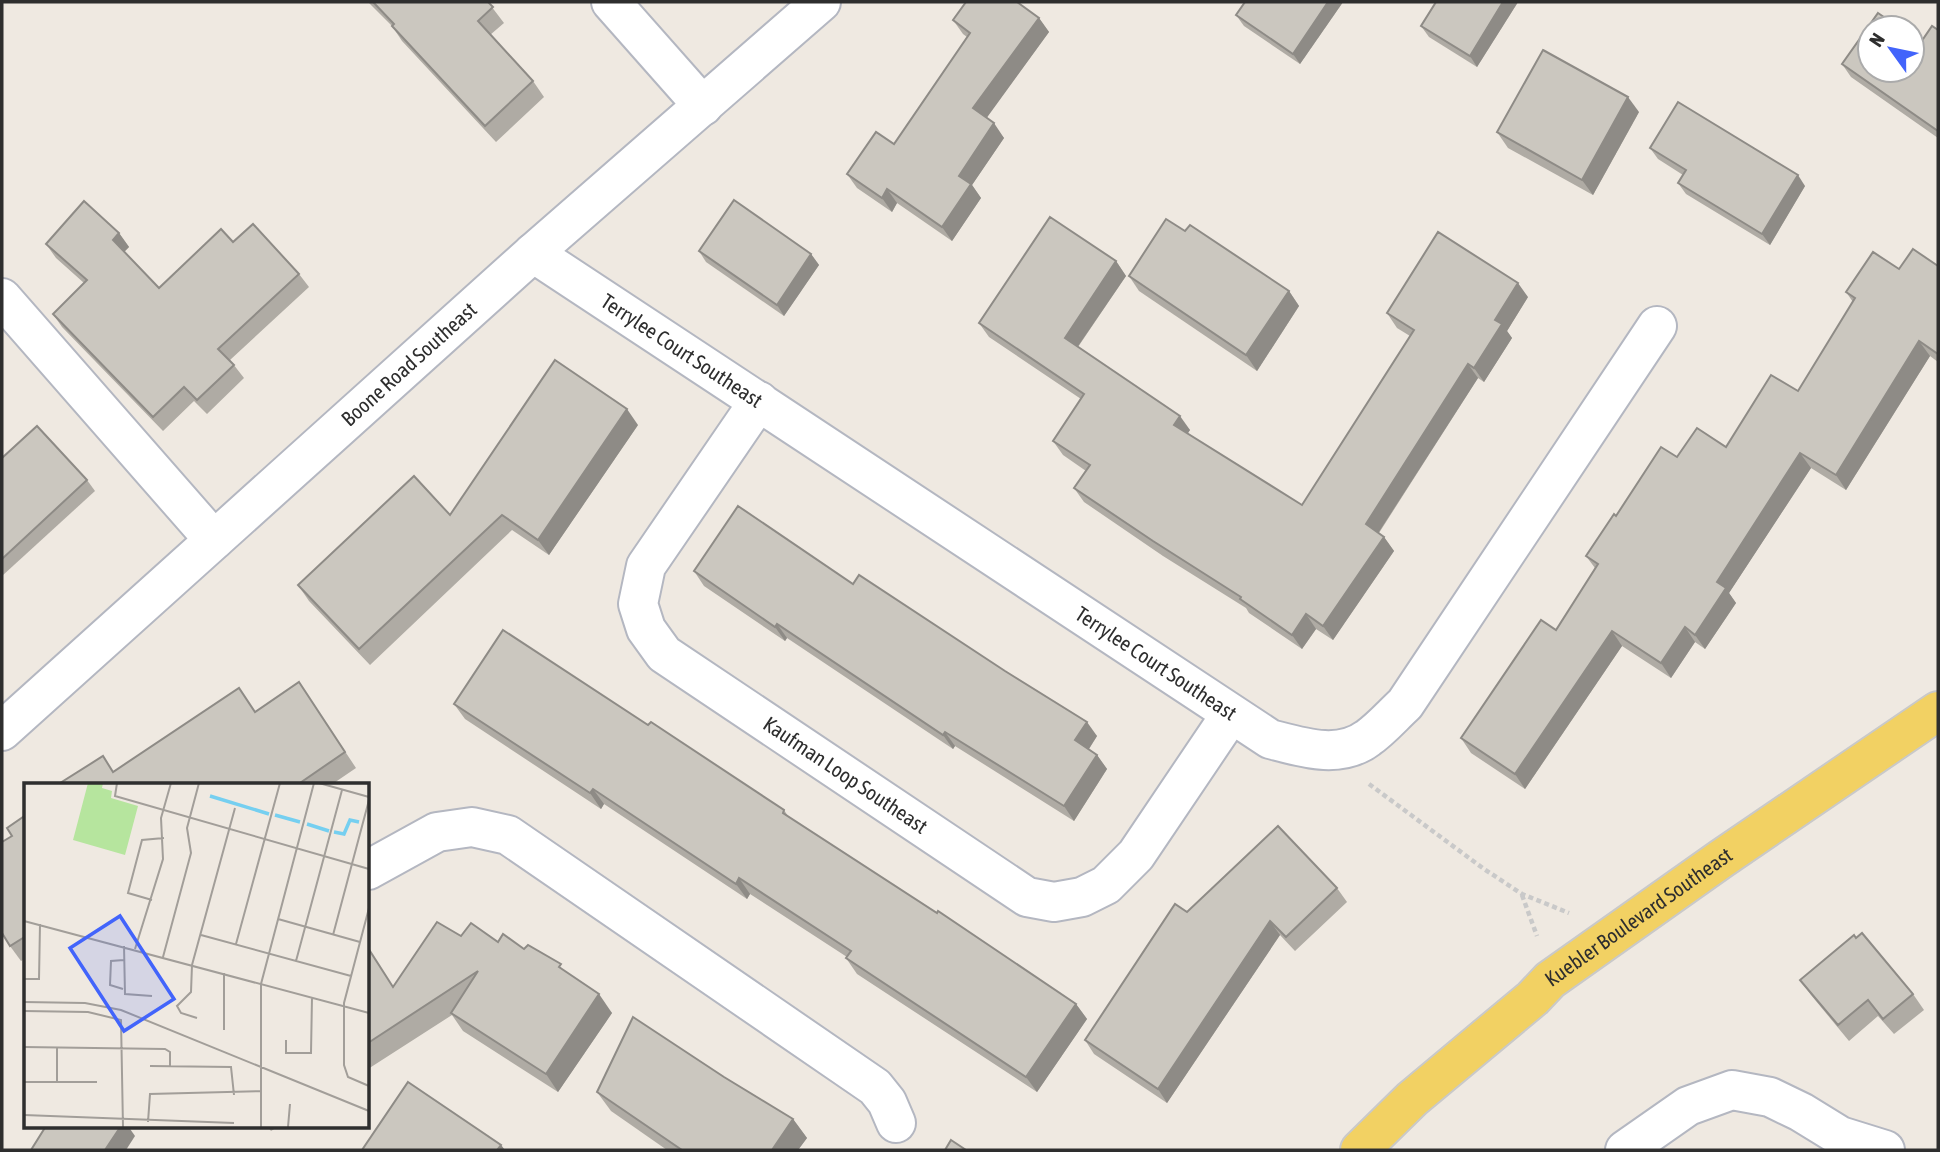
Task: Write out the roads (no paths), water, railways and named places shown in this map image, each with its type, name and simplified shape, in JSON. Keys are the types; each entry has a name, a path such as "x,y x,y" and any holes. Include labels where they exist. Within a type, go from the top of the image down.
{"main road":[{"name":"Kuebler Boulevard Southeast","path":"1360,1150 1412,1099 1533,998 1550,980 1938,711"}],"street":[{"path":"611,2 704,106"},
{"name":"Boone Road Southeast","path":"2,731 533,253 821,2"},
{"name":"Terrylee Court Southeast","path":"533,253 1270,739 1307,748 1336,751 1366,740 1405,704 1657,326"},
{"path":"2,298 214,540"},
{"name":"Kaufman Loop Southeast","path":"759,401 646,566 638,604 646,629 664,654 1027,897 1054,902 1082,897 1106,885 1136,855 1231,714"},
{"path":"369,869 437,832 472,827 509,835 875,1087 887,1102 896,1123"},
{"path":"1625,1150 1688,1106 1732,1090 1770,1097 1840,1136 1885,1150"}]}
